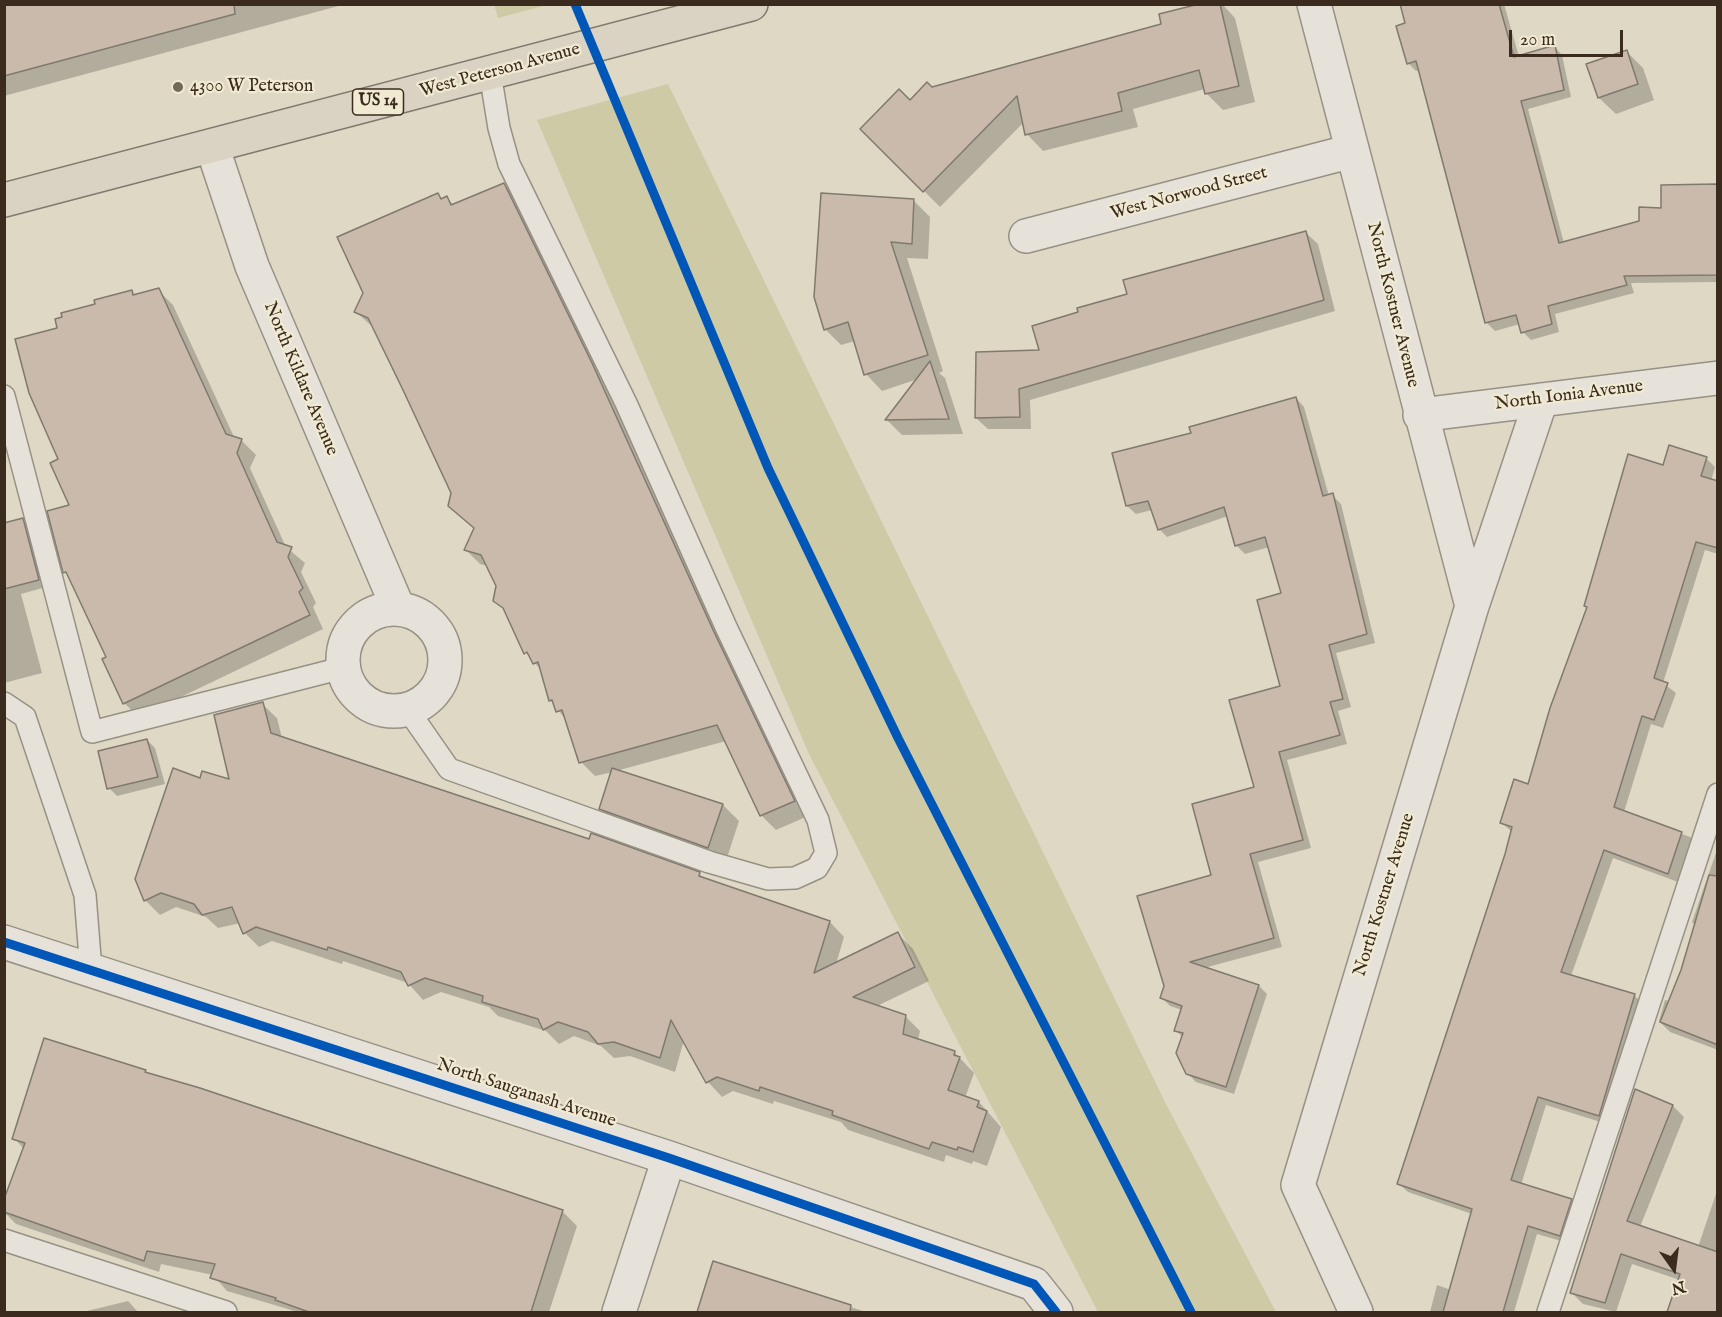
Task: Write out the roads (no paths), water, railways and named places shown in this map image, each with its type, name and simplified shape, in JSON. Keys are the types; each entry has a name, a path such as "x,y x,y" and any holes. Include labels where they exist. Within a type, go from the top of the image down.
{"main road":[{"name":"West Peterson Avenue","path":"4,200 752,4"}],"street":[{"name":"North Kostner Avenue","path":"1314,4 1420,415 1472,606"},
{"name":"North Kildare Avenue","path":"212,146 252,266 398,608"},
{"name":"West Norwood Street","path":"1026,236 1352,151"},
{"name":"North Ionia Avenue","path":"1420,415 1718,378"},
{"name":"North Kostner Avenue","path":"1356,1312 1298,1185 1472,606 1541,400"},
{"path":"398,608 415,613 430,623 440,638 445,655 444,673 437,689 424,702 408,710 391,712 373,708 359,698 348,685 342,668 342,652 347,638 356,625 368,615 398,608"},
{"name":"North Sauganash Avenue","path":"6,950 91,970 669,1158 1034,1284 1056,1312"},
{"path":"619,1312 669,1158"}],"lane":[{"path":"408,710 449,769 709,862 768,879 795,878 817,868 826,853 818,820 726,627 626,403 509,164 499,128 490,73"},
{"path":"4,396 92,732 342,668"},
{"path":"4,703 25,717 85,895 91,970"},
{"path":"1548,1312 1718,794"},
{"path":"4,1240 226,1312"}],"place":[{"name":"4300 W Peterson","path":"178,87"}]}
